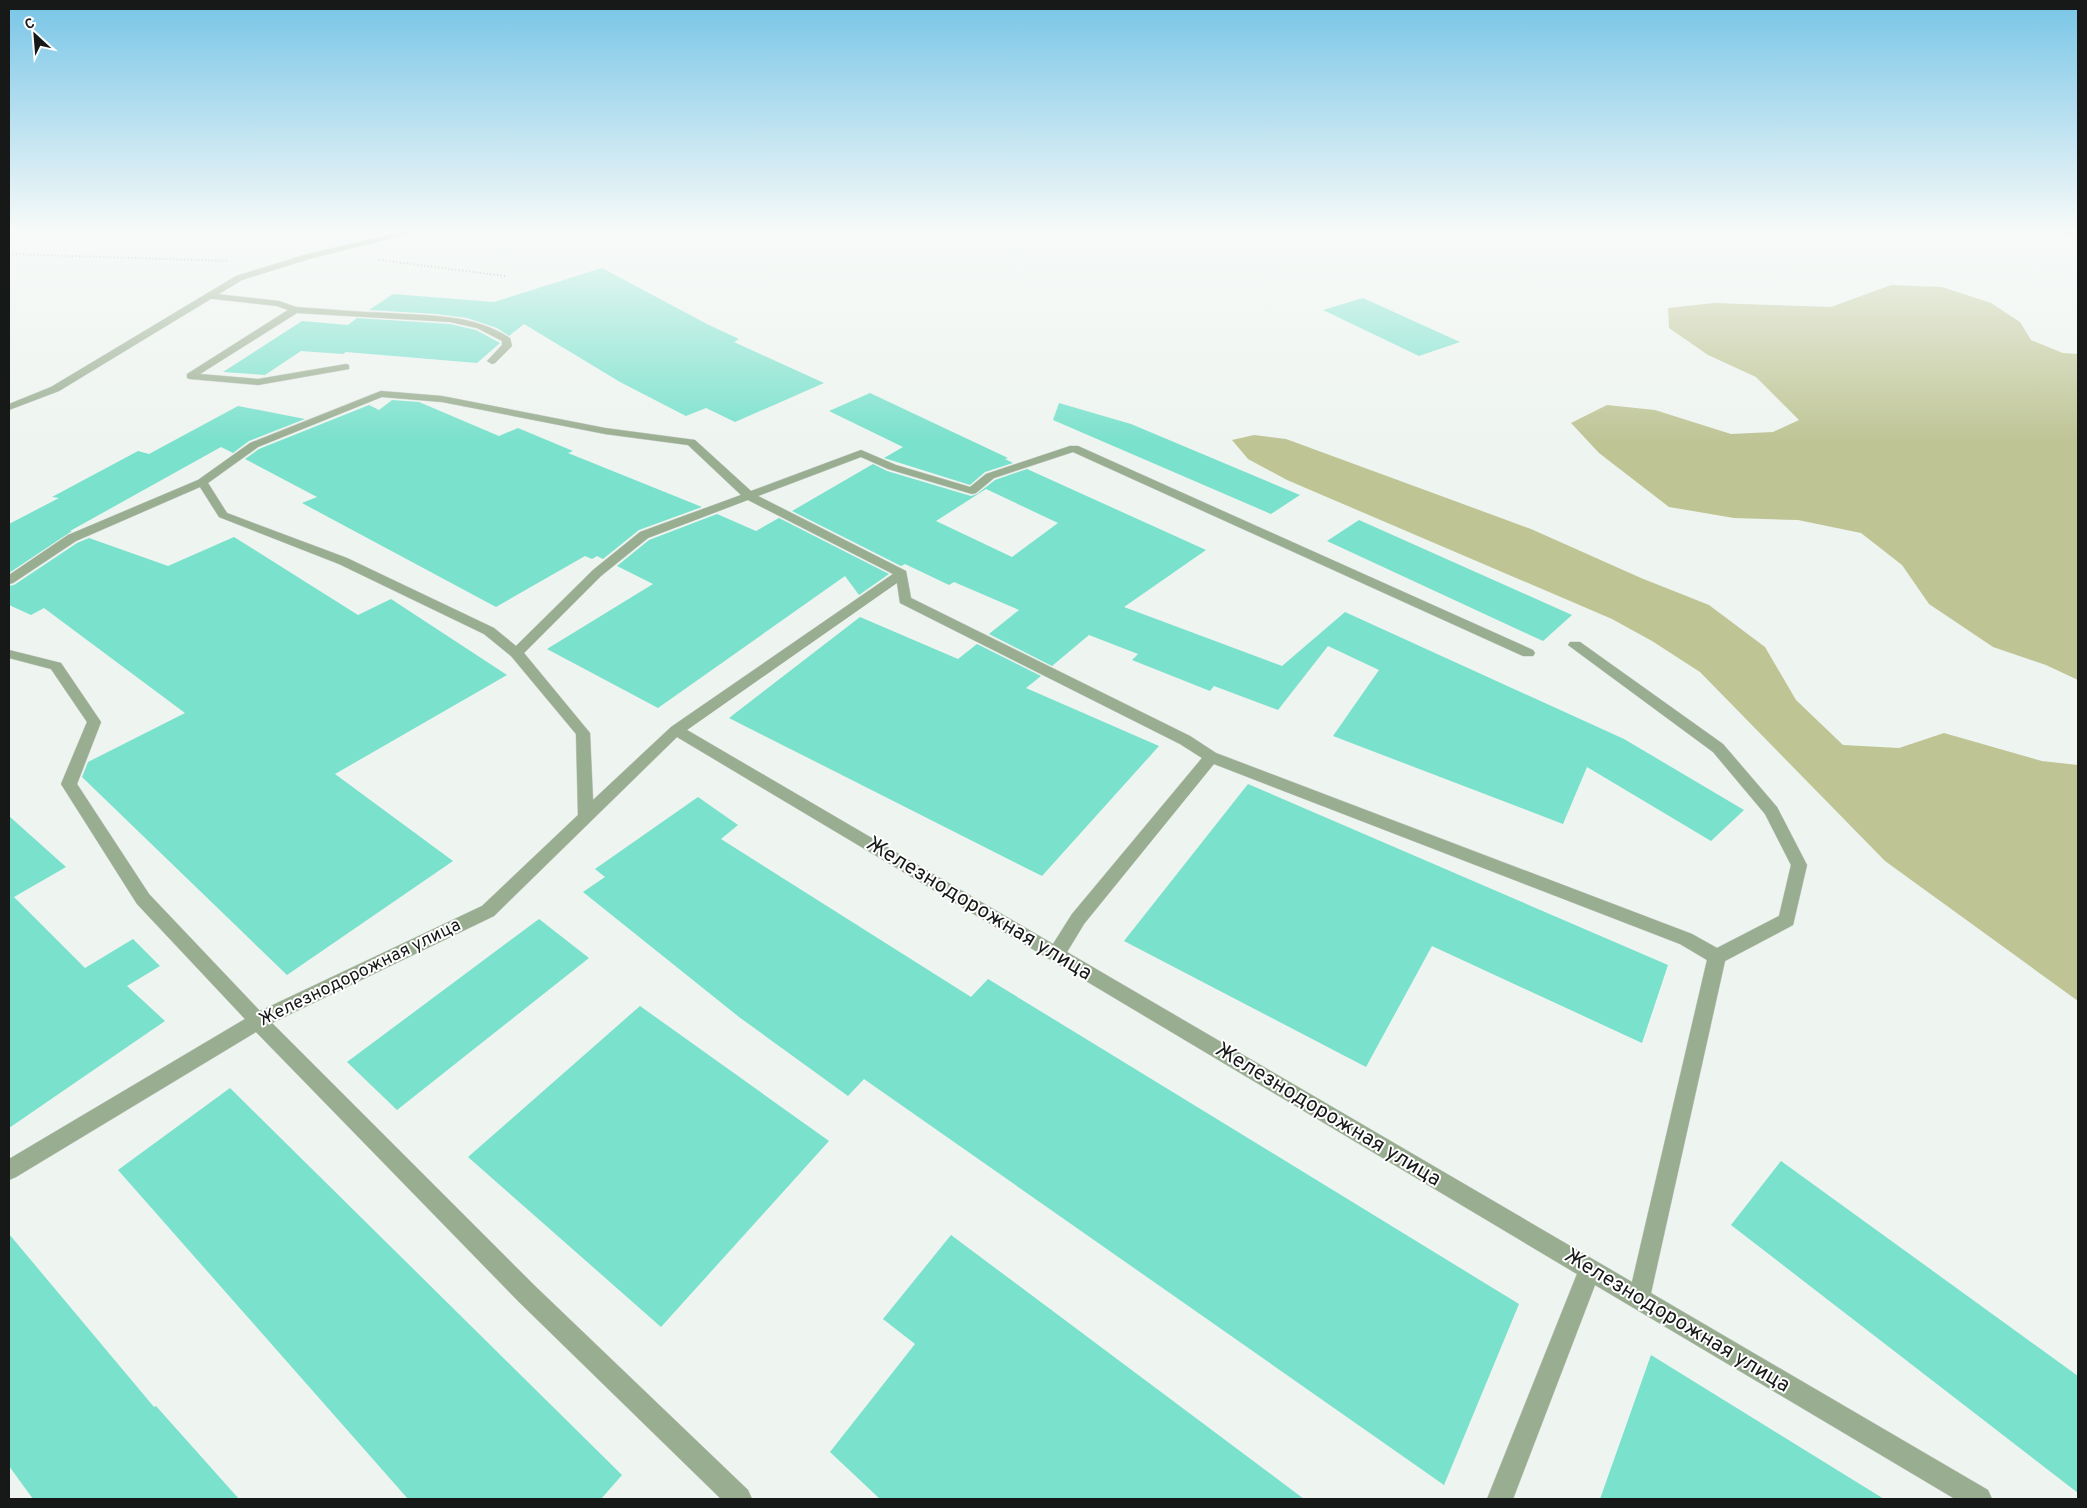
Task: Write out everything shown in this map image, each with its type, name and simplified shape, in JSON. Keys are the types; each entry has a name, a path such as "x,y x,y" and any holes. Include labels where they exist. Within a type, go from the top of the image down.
{"street":[{"path":"9,407 54,390 198,302"},
{"path":"265,302 279,304 295,310 453,320 482,326 498,333 507,340 507,346 492,361"},
{"path":"295,310 190,376 258,382 346,367"},
{"path":"9,580 72,538 202,482 254,445 381,394 442,399 606,431 692,442 749,496 902,574 906,600 1185,740 1211,757 1686,939 1717,957"},
{"path":"516,653 597,573 644,535 861,453 892,467 972,491 990,476 1074,448 1528,653"},
{"path":"202,482 222,515 343,561 490,631 516,653 584,733 586,818"},
{"name":"Железнодорожная улица","path":"9,1170 258,1022 488,911 676,730 902,574"},
{"path":"1575,645 1718,748 1771,811 1799,865 1787,920 1717,957 1639,1298"},
{"path":"9,654 56,666 94,722 69,784 143,899 258,1022 526,1294 739,1499"},
{"name":"Железнодорожная улица","path":"676,730 1979,1499"},
{"path":"1056,955 1078,919 1211,757"},
{"path":"1500,1499 1590,1270"}],"green space":[{"path":"1844,302 1989,302 2020,322 2031,340 2063,353 2078,354 2078,680 2046,665 1993,647 1929,604 1902,565 1861,533 1798,520 1734,518 1669,507 1599,453 1571,423 1607,405 1655,410 1731,434 1773,432 1799,420 1756,377 1708,355 1669,328 1668,308 1714,303 1831,307"},
{"path":"1254,435 1286,439 1531,529 1641,578 1709,605 1765,647 1796,700 1843,745 1899,748 1944,733 2042,761 2078,765 2078,1001 1885,861 1700,672 1652,641 1612,619 1287,480 1248,459 1232,440"}],"building":[{"path":"380,302 666,302 739,339 734,342 824,383 735,422 706,408 686,416 620,382 524,324 509,336 497,328 467,318 369,310"},
{"path":"1348,302 1373,302 1460,342 1419,356 1323,310"},
{"path":"357,318 450,324 476,330 500,343 477,363 346,352 343,354 301,351 265,375 223,372 302,321 348,325"},
{"path":"870,393 1008,458 1005,459 1013,463 985,472 970,485 884,458 903,447 829,411"},
{"path":"392,400 419,402 499,436 518,428 573,451 568,453 702,507 639,530 603,559 597,556 592,559 585,556 496,607 302,503 317,497 245,459 259,449 369,405 379,410"},
{"path":"1059,403 1131,424 1300,495 1271,514 1053,420"},
{"path":"238,406 305,419 249,441 233,453 221,447 70,531 72,531 9,573 9,524 59,498 52,497 138,451 149,454"},
{"path":"873,464 887,471 971,496 977,494 995,480 1027,469 1206,550 1124,607 1282,666 1345,612 1624,739 1744,810 1711,841 1587,767 1563,824 1333,736 1379,670 1328,646 1278,710 1214,686 1210,691 1132,660 1138,654 1089,635 1052,666 989,634 1019,610 954,582 949,585 905,564 901,566 792,511","holes":["986,489 1058,523 1012,557 936,521"]},
{"path":"717,514 756,531 779,518 889,574 859,595 845,576 658,708 547,649 653,584 617,566 649,540"},
{"path":"1359,520 1572,615 1543,641 1327,541"},
{"path":"234,537 358,615 391,599 507,675 335,774 453,861 287,975 82,777 88,762 185,713 44,608 31,615 9,605 9,586 14,585 77,543 89,538 168,566"},
{"path":"860,617 958,659 977,644 1041,676 1026,688 1159,746 1042,876 729,718"},
{"path":"1248,784 1668,965 1642,1043 1432,946 1366,1067 1124,941"},
{"path":"698,797 738,825 721,839 971,997 988,979 1519,1304 1444,1485 864,1079 848,1096 739,1017 583,892 605,877 595,869"},
{"path":"9,816 66,867 14,897 85,968 133,939 160,966 127,986 165,1021 9,1128"},
{"path":"539,919 589,958 397,1110 347,1062"},
{"path":"640,1006 829,1141 661,1327 468,1157"},
{"path":"230,1088 622,1475 601,1499 408,1499 118,1170"},
{"path":"1781,1161 2078,1376 2078,1493 1731,1225"},
{"path":"9,1234 154,1407 156,1406 239,1499 33,1499 9,1466"},
{"path":"951,1235 1304,1499 880,1499 830,1452 915,1344 883,1319"},
{"path":"1651,1355 1884,1499 1600,1499"}]}
